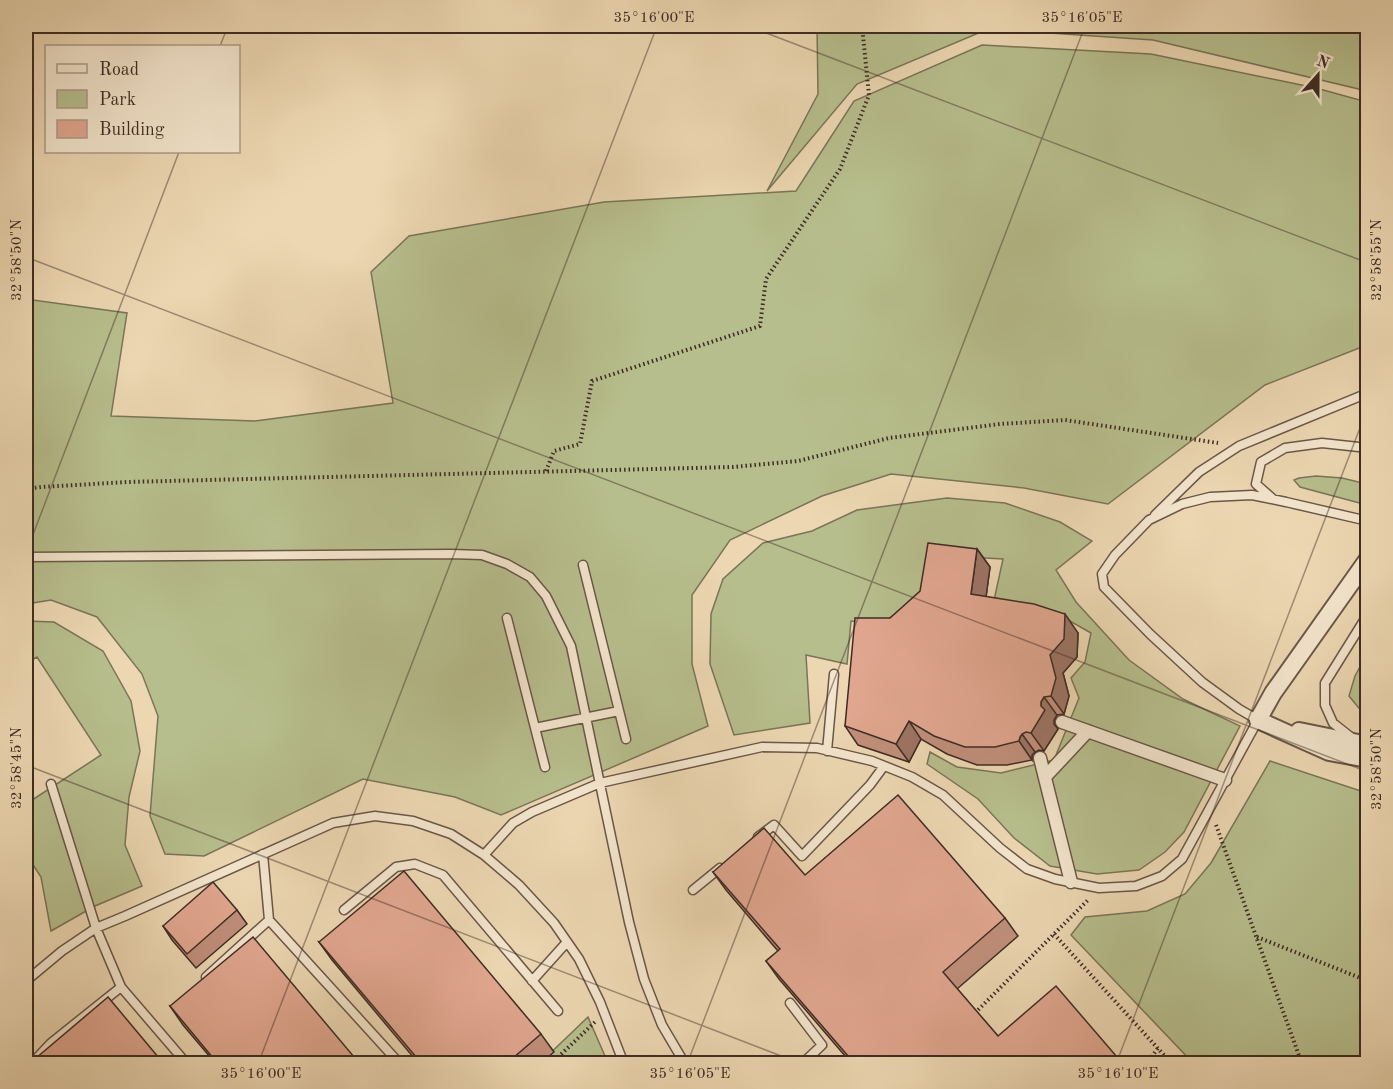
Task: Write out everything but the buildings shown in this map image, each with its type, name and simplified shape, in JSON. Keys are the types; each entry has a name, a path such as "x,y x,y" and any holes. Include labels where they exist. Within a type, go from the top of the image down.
{"street":[{"path":"1258,720 1273,693 1368,559"},
{"path":"1258,720 1305,733 1363,744"},
{"path":"1258,720 1329,752 1368,759"},
{"path":"1062,722 1225,780"},
{"path":"1044,777 1088,731"},
{"path":"1040,758 1071,882"}],"lane":[{"path":"484,855 513,823 532,812 600,783 762,747 817,748 872,761 912,777 943,795 1000,848 1027,869 1055,879 1099,888 1136,886 1162,876 1182,859 1258,720 1202,682 1150,634 1104,587 1102,574 1115,555 1199,472 1239,446 1368,393"},
{"path":"1273,499 1256,484 1261,462 1285,448 1322,443 1368,448"},
{"path":"1149,520 1182,504 1210,497 1252,495 1368,521"},
{"path":"26,557 482,555 507,564 530,577 546,596 571,646 629,922 644,979 662,1025 685,1064"},
{"path":"583,565 626,739"},
{"path":"1363,744 1333,723 1325,705 1325,683 1368,614"},
{"path":"507,618 545,767"},
{"path":"827,751 834,674"},
{"path":"535,728 619,711"},
{"path":"747,846 774,825 802,856 870,785 885,766"},
{"path":"51,784 96,927 121,987 187,1064"},
{"path":"26,981 96,927 333,823 375,816 413,821 451,834 484,855 519,885 554,923 579,958 605,1013 624,1064"},
{"path":"263,854 269,920 400,1064"},
{"path":"693,890 729,861"},
{"path":"344,910 396,867 415,864 443,875 558,1011"},
{"path":"206,977 269,920"},
{"path":"532,981 567,942"},
{"path":"34,1064 51,1043 121,987"},
{"path":"790,1003 822,1045 802,1064"}],"path":[{"path":"546,471 554,452 580,444 592,381 760,326 766,279 840,169 869,95 862,26"},
{"path":"26,489 127,482 734,467 798,461 889,438 1000,424 1065,420 1239,446"},
{"path":"1210,807 1302,1064"},
{"path":"975,1013 1099,888"},
{"path":"1054,934 1172,1064"},
{"path":"1257,936 1368,981"},
{"path":"556,1064 554,1061 605,1013"},
{"path":"1150,1064 1148,1062 1158,1048"}],"green space":[{"path":"817,26 1367,26 1367,91 1153,40 988,29 857,84 767,191 818,94"},
{"path":"982,45 1151,54 1316,88 1367,102 1367,345 1265,385 1108,504 1024,488 891,474 822,496 730,540 692,595 692,664 708,726 501,815 455,797 363,779 204,856 165,854 150,816 158,716 142,674 97,617 51,600 26,604 26,299 127,313 111,416 255,421 393,403 371,272 409,236 604,202 796,191 854,101"},
{"path":"1316,476 1342,478 1367,484 1367,505 1300,487 1294,480"},
{"path":"947,498 1005,503 1060,522 1092,541 1056,570 1076,602 1129,660 1183,699 1240,726 1184,832 1165,852 1139,870 1097,874 1050,866 1014,838 978,799 927,764 930,752 957,767 1001,773 1054,760 1079,698 1071,678 1085,662 1091,633 1054,612 993,605 1003,559 931,555 925,604 896,627 851,621 847,664 806,655 810,723 734,735 710,664 711,614 723,579 763,543 812,531 857,510"},
{"path":"26,621 54,622 103,651 131,701 140,751 129,797 125,845 142,886 95,906 51,931 41,877 26,854 26,804 101,755 37,657 26,663"},
{"path":"1367,654 1367,718 1349,696 1355,676"},
{"path":"1270,761 1367,793 1367,1063 1193,1063 1071,935 1085,917 1147,911 1185,894 1211,863"},
{"path":"588,1017 608,1063 539,1064"}]}
